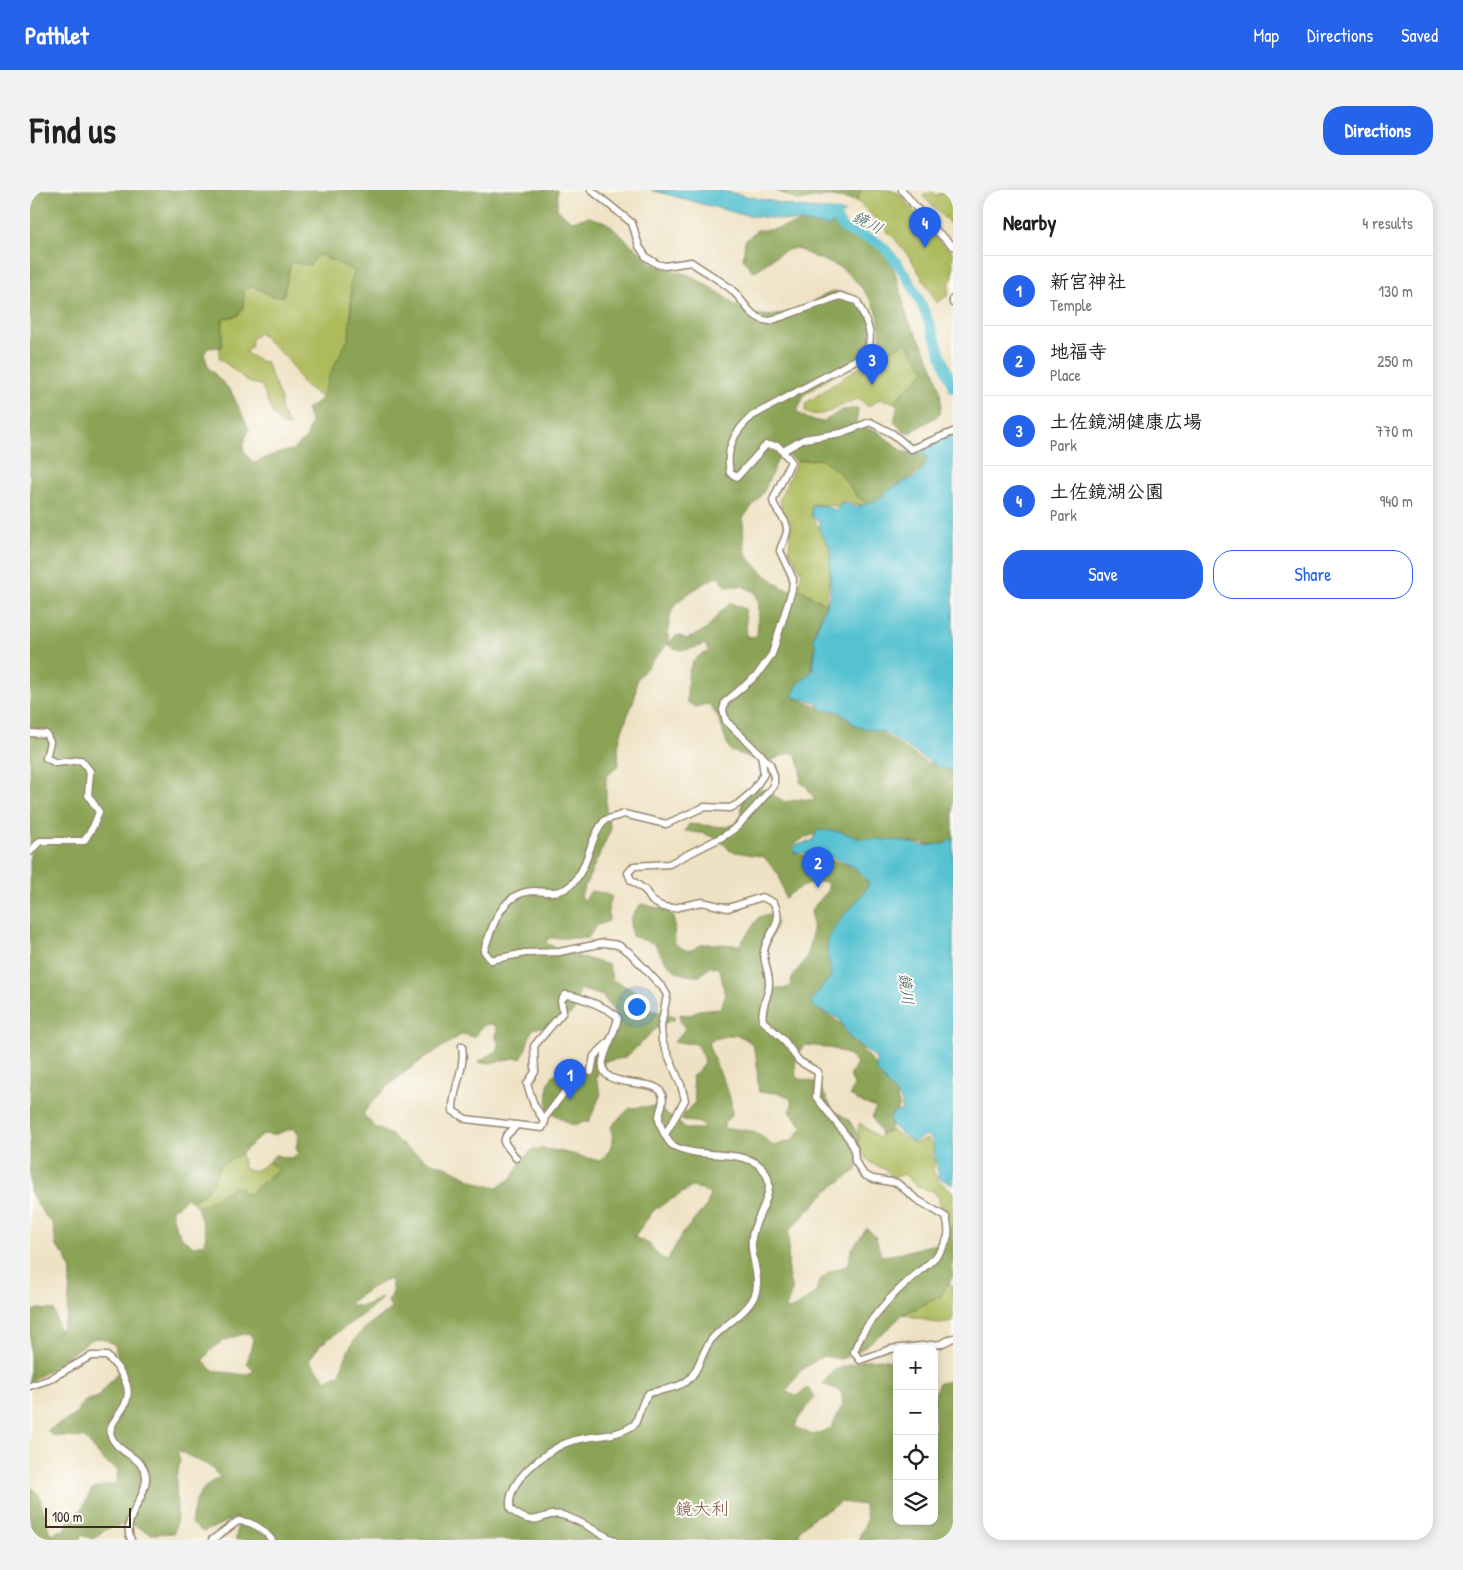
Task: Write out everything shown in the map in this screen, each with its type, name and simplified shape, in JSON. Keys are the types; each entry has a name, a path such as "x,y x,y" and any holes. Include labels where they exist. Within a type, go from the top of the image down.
{"street":[{"path":"591,190 632,223 636,230 639,246 646,257 657,264 665,266 691,262 733,292 747,309 761,320 770,321 840,296 857,301 868,324 870,336 867,351 863,356 811,386 770,404 741,426 728,450 730,473 737,477 741,476 750,462 766,445 778,446 790,458 790,466 773,500 773,506 786,525 786,537 780,551 791,572 792,590 768,661 757,675 725,702 723,710 726,721 761,753 770,764 774,776 774,786 737,827 684,858 669,864 634,866 628,873 632,880 645,890 652,901 663,907 674,908 702,902 728,908 762,898 774,903 778,919 764,950 769,990 762,1009 763,1021 783,1039 799,1061 818,1072 816,1096 849,1139 861,1172 873,1179 897,1183 916,1200 946,1216 949,1227 948,1239 939,1253 888,1301 866,1327 854,1352 860,1360 892,1349 942,1344 953,1338"},
{"path":"902,190 931,226 953,246"},
{"path":"783,451 804,439 842,433 870,422 893,434 910,449 953,432"},
{"path":"30,733 46,734 50,742 46,758 56,763 81,760 90,771 88,795 99,812 93,827 84,841 40,841 30,852"},
{"path":"666,1133 685,1100 681,1085 662,1041 661,1026 667,995 664,988 629,952 618,945 604,943 559,952 525,953 491,960 484,951 503,905 511,899 533,891 558,892 573,882 583,865 590,843 605,820 624,814 666,824 704,807 730,808 752,792 764,774 761,753"},
{"path":"543,1120 534,1105 527,1084 535,1072 534,1046 563,1012 561,1001 564,996 577,996 590,1004 608,1008 615,1013 618,1018 603,1062 606,1074 617,1080 654,1086 660,1090 664,1100 659,1119 672,1146 683,1152 740,1157 760,1165 765,1173 769,1187 752,1237 757,1284 755,1296 748,1306 726,1324 710,1341 691,1377 673,1388 649,1393 644,1400 638,1418 628,1429 602,1437 570,1441 554,1450 524,1473 512,1489 509,1502 511,1510 522,1518 531,1521 563,1516 614,1540"},
{"path":"590,1072 594,1056 612,1040"},
{"path":"462,1046 461,1072 454,1097 453,1112 466,1119 542,1128 543,1120 566,1090 572,1089"},
{"path":"516,1126 506,1136 504,1142 516,1158"},
{"path":"30,1386 48,1380 91,1356 107,1356 118,1367 126,1385 128,1401 110,1429 111,1436 115,1443 140,1463 146,1478 141,1500 129,1520 128,1528 132,1540"},
{"path":"212,1540 233,1524 242,1520 251,1523 272,1540"}],"green space":[{"path":"30,190 557,190 557,209 571,221 589,217 606,222 653,264 689,275 720,293 737,307 753,314 772,316 807,308 817,299 834,291 852,295 865,307 871,325 870,342 860,357 804,395 797,412 808,419 823,422 842,410 858,408 856,426 877,431 904,452 925,453 928,461 920,471 869,505 856,495 838,471 820,459 797,461 781,452 764,491 743,518 745,549 748,557 757,567 783,588 790,590 798,588 826,604 814,632 816,645 811,674 794,698 842,714 855,726 878,730 925,762 953,771 953,841 943,846 898,841 880,842 821,832 804,838 792,846 800,855 832,860 857,869 863,874 870,886 842,918 835,934 831,975 827,985 814,1003 821,1011 845,1028 893,1088 900,1107 891,1115 890,1130 881,1134 872,1116 876,1108 858,1101 850,1095 854,1085 850,1075 857,1063 852,1058 840,1051 805,1045 799,1052 795,1065 797,1078 818,1083 833,1110 849,1120 858,1135 861,1153 857,1170 828,1190 789,1231 788,1273 792,1291 785,1311 797,1307 816,1292 819,1282 829,1272 847,1266 852,1249 867,1228 876,1238 881,1256 939,1244 951,1225 953,1226 953,1276 940,1297 903,1314 858,1352 841,1359 823,1356 800,1371 786,1392 796,1396 808,1388 815,1397 798,1419 795,1427 813,1435 831,1428 843,1404 841,1391 823,1384 832,1371 864,1360 881,1359 891,1361 893,1369 893,1525 938,1525 938,1385 939,1383 953,1380 953,1527 949,1540 858,1540 867,1520 864,1505 841,1502 813,1518 799,1531 800,1540 236,1540 238,1517 203,1532 191,1523 196,1501 202,1490 220,1477 209,1466 177,1450 180,1462 176,1478 177,1516 174,1533 152,1534 129,1523 106,1529 93,1539 81,1535 80,1540 30,1540 30,1486 39,1495 50,1534 66,1529 70,1517 81,1511 92,1489 117,1483 118,1470 103,1460 85,1438 54,1436 47,1431 74,1416 85,1401 98,1397 120,1370 115,1345 102,1338 92,1339 30,1383 30,1312 38,1309 54,1310 59,1332 67,1317 71,1271 66,1257 56,1246 53,1224 44,1215 30,1191","holes":["318,254 355,271 350,283 352,293 349,337 331,372 322,398 306,410 311,423 306,438 293,450 277,453 254,463 244,451 244,444 249,429 231,391 209,368 204,354 208,348 222,347 223,319 237,316 243,308 244,290 253,286 272,296 283,296 291,262 310,265","718,576 726,586 742,586 755,592 759,605 757,636 747,637 745,609 731,603 721,611 707,629 687,639 677,635 668,643 669,621 673,608 687,595","667,644 681,650 705,644 709,652 695,659 689,671 687,702 695,707 708,704 713,709 731,751 763,761 795,753 801,768 800,782 806,786 815,800 801,799 785,802 764,789 753,789 742,801 741,816 735,824 726,827 689,824 685,831 716,838 730,851 764,857 779,875 785,898 799,888 815,883 827,882 828,891 811,910 812,937 806,958 793,976 790,987 782,989 769,988 761,963 777,922 768,914 759,917 740,945 707,944 692,950 686,950 675,944 674,917 666,910 641,904 631,918 632,936 655,944 667,964 678,972 691,976 700,976 711,966 720,969 725,997 720,1008 698,1010 691,1015 680,1014 680,1021 685,1029 674,1042 697,1044 702,1055 703,1065 692,1076 695,1102 681,1120 700,1123 705,1129 687,1129 656,1106 630,1108 611,1126 611,1145 600,1161 559,1151 533,1149 521,1161 513,1177 498,1187 480,1184 448,1167 430,1162 406,1148 393,1136 375,1127 363,1114 384,1090 409,1069 463,1034 474,1037 484,1025 492,1024 497,1028 496,1037 499,1045 497,1051 478,1062 488,1063 521,1058 533,1029 558,1024 574,1011 580,989 603,996 616,1015 609,1034 595,1047 588,1061 575,1072 566,1069 553,1075 548,1085 547,1110 572,1125 589,1121 601,1094 596,1078 603,1062 627,1056 655,1030 674,1020 675,1016 643,1008 637,992 612,980 609,965 571,954 545,943 549,938 588,938 596,926 609,921 608,906 612,897 608,894 591,891 584,901 581,895 611,829 606,812 606,777 619,765 618,747 622,730 635,697 637,679","729,1035 740,1037 748,1041 753,1047 756,1054 759,1092 780,1093 790,1098 792,1105 790,1112 803,1127 791,1141 773,1146 751,1131 724,1129 724,1123 732,1115 731,1105 708,1041","294,1128 299,1136 296,1147 298,1155 290,1158 275,1155 268,1162 278,1169 251,1194 243,1194 241,1187 234,1186 215,1199 197,1207 206,1235 204,1244 193,1246 184,1240 173,1219 172,1208 178,1206 186,1197 192,1201 198,1198 207,1191 220,1165 241,1154 263,1134 273,1135","692,1187 702,1189 710,1195 707,1205 682,1234 667,1261 660,1257 649,1244 634,1237 654,1210","390,1279 393,1292 388,1302 392,1309 372,1322 358,1335 348,1351 340,1374 327,1380 309,1360 320,1345 377,1304 382,1297 361,1306 349,1303 374,1286","249,1333 253,1339 247,1363 255,1371 244,1375 212,1370 203,1361 217,1345 234,1337"]},
{"path":"775,190 861,190 857,201 825,196 799,201"},
{"path":"861,190 890,190 898,193 942,244 953,252 953,278 949,283 948,295 937,303 911,259 895,239 857,201"},
{"path":"953,190 953,227 923,196 932,192 936,195"},
{"path":"811,220 845,227 863,234 876,242 889,258 897,278 909,322 932,365 941,395 940,414 910,433 902,430 894,422 898,406 893,402 925,371 906,342 870,360 881,346 878,315 868,296 856,281 839,267 796,248 783,252 753,272 743,259 745,241 757,230 771,230"},
{"path":"318,254 355,271 350,295 351,320 347,345 322,398 304,385 288,360 260,333 252,338 251,347 245,352 259,361 266,362 281,399 281,411 289,426 282,425 272,412 261,385 250,383 219,358 223,319 243,308 244,290 253,286 272,296 283,296 291,262 310,265"},
{"path":"906,342 925,371 893,402 880,399 868,407 860,399 825,413 811,414 805,411 806,403 870,360"},
{"path":"820,459 838,471 856,495 869,505 857,505 845,500 837,506 812,504 811,516 833,548 826,604 798,588 802,572 789,551 791,523 781,508 780,498 797,461"},
{"path":"860,1123 879,1138 881,1134 890,1130 914,1143 928,1139 935,1148 931,1155 935,1162 933,1170 938,1180 953,1192 953,1226 940,1213 939,1198 933,1191 917,1187 904,1174 893,1178 886,1170 871,1163 861,1153 858,1128"},
{"path":"241,1154 244,1168 257,1170 268,1162 278,1169 251,1194 243,1194 234,1186 215,1199 197,1207 192,1201 207,1191 219,1165"},
{"path":"948,1283 953,1286 953,1321 940,1324 903,1314 940,1297"}],"water":[{"path":"651,190 718,190 799,207 845,212 830,226 740,214"},
{"path":"953,434 953,771 938,767 884,732 858,727 838,711 823,710 816,702 792,697 797,686 813,670 816,645 813,638 830,595 830,547 820,532 820,523 812,516 811,506 821,505 836,510 842,502 857,507 880,499 889,490 916,476 924,468 927,458 924,453 915,455 910,453 912,450"},
{"path":"818,830 842,832 857,838 902,841 923,846 944,844 953,838 953,1185 939,1178 932,1139 926,1135 913,1142 891,1125 890,1117 895,1112 902,1110 902,1102 876,1070 876,1058 849,1037 839,1019 815,1008 811,1001 831,976 827,949 832,931 869,884 858,870 843,861 818,854 794,853 794,846 812,841"}],"waterway":[{"name":"鏡川","path":"827,214 835,215 842,227 848,231 880,244 897,263 908,279 926,314 953,388"}],"place":[{"name":"土佐鏡湖公園","path":"925,248"},
{"name":"土佐鏡湖健康広場","path":"872,385"},
{"name":"地福寺","path":"818,888"},
{"name":"新宮神社","path":"570,1100"}],"district":[{"name":"鏡大利","path":"702,1509"}]}
